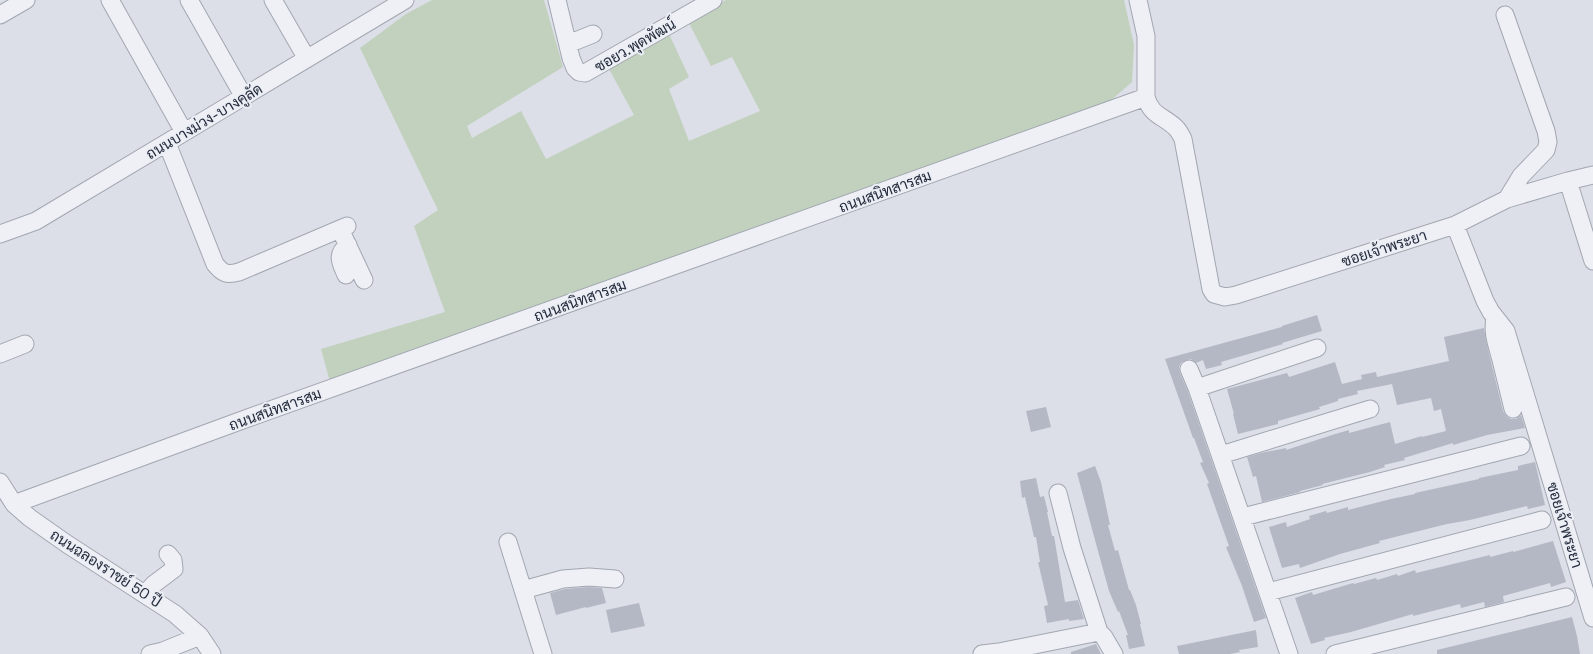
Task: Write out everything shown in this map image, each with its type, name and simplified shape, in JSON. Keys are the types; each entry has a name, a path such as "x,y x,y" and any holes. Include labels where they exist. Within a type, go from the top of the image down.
{"street":[{"path":"0,15 26,0"},
{"path":"110,0 184,132"},
{"path":"189,0 244,97"},
{"path":"273,0 307,59"},
{"name":"ถนนบางม่วง-บางคูลัด","path":"4,228 36,221 405,0"},
{"name":"ซอยว.พุดพัฒน์","path":"557,0 575,68 579,72 586,73 713,0"},
{"path":"1138,0 1146,36 1146,97"},
{"path":"1505,15 1546,131 1548,142 1546,150 1521,176 1507,199"},
{"path":"568,44 594,34"},
{"name":"ซอยเจ้าพระยา","path":"1146,97 1148,105 1154,112 1178,129 1183,139 1211,289 1214,294 1225,297 1236,295 1455,225 1485,301 1506,331 1515,386 1593,618"},
{"name":"ถนนสนิทสารสม","path":"14,504 263,413 1146,97"},
{"path":"167,143 215,264 223,273 229,274 239,272 344,228 348,245 364,280"},
{"path":"1455,225 1507,199 1593,175"},
{"path":"1568,181 1593,261"},
{"path":"346,275 340,254 348,245"},
{"path":"0,354 25,344"},
{"path":"1197,388 1317,348"},
{"path":"1189,369 1243,517 1289,654"},
{"path":"1513,409 1515,386"},
{"path":"1221,455 1370,409"},
{"path":"1243,517 1521,446"},
{"name":"ถนนฉลองราชย์ 50 ปี","path":"0,482 14,504 30,518 67,544 175,614 200,636 212,654"},
{"path":"1058,492 1072,548 1099,632 1104,637 1114,654"},
{"path":"1268,592 1542,520"},
{"path":"508,542 543,654"},
{"path":"145,594 154,584 174,569 173,560 168,554"},
{"path":"523,590 563,579 589,577 615,579"},
{"path":"1335,654 1566,597"},
{"path":"982,654 1099,632"},
{"path":"150,654 163,651 200,636"}],"green space":[{"path":"432,0 544,0 563,67 467,126 472,138 521,111 546,159 634,115 608,67 669,34 689,77 669,89 689,141 760,111 732,57 711,66 688,21 726,0 1124,0 1134,45 1132,82 1109,102 330,382 321,349 445,312 414,226 438,210 360,48 406,14"}],"building":[{"path":"1317,315 1322,331 1221,362 1222,365 1206,369 1203,360 1196,363 1191,359 1181,363 1179,367 1266,618 1254,622 1242,586 1226,547 1229,546 1207,484 1209,483 1200,463 1203,462 1165,359 1282,327"},
{"path":"1484,328 1503,411 1506,416 1511,419 1516,419 1521,415 1525,428 1487,435 1453,445 1453,443 1404,458 1405,460 1384,465 1385,467 1370,472 1322,484 1323,485 1262,502 1256,476 1253,477 1247,457 1286,448 1286,450 1349,430 1349,433 1390,422 1395,444 1446,431 1441,409 1434,411 1431,398 1397,405 1392,384 1357,391 1358,394 1338,399 1338,401 1319,407 1320,409 1278,421 1278,424 1238,434 1227,389 1287,373 1289,377 1335,362 1342,384 1362,379 1361,375 1376,372 1377,377 1449,361 1444,337"},
{"path":"1046,407 1051,427 1031,432 1026,411"},
{"path":"1535,462 1545,505 1528,509 1527,506 1447,524 1379,541 1380,543 1340,554 1300,568 1299,564 1282,568 1269,527 1286,522 1287,527 1310,519 1309,516 1326,511 1327,513 1348,507 1348,510 1415,493 1518,470 1518,466"},
{"path":"1095,466 1101,482 1110,525 1108,525 1115,551 1118,550 1129,590 1136,605 1145,646 1129,649 1126,635 1128,635 1119,611 1118,612 1109,591 1077,473"},
{"path":"1036,478 1040,497 1044,496 1052,536 1054,536 1065,602 1078,600 1084,619 1069,621 1069,619 1047,623 1044,606 1048,605 1038,562 1040,562 1036,537 1034,537 1025,497 1022,498 1020,481"},
{"path":"1553,541 1566,582 1551,587 1550,583 1503,596 1504,602 1485,607 1484,602 1461,608 1460,604 1413,616 1413,614 1351,632 1324,638 1325,640 1311,644 1295,598 1312,592 1313,595 1353,583 1376,578 1377,580 1397,574 1398,576 1415,570 1416,573 1490,555 1490,557 1513,552"},
{"path":"589,587 602,588 606,603 556,615 550,593 565,589"},
{"path":"639,603 645,626 611,633 606,610"},
{"path":"1572,617 1580,654 1437,654 1437,650"},
{"path":"1256,630 1258,647 1239,650 1240,652 1230,654 1179,654 1177,646"},
{"path":"1096,644 1101,654 1071,654 1071,652"}]}
